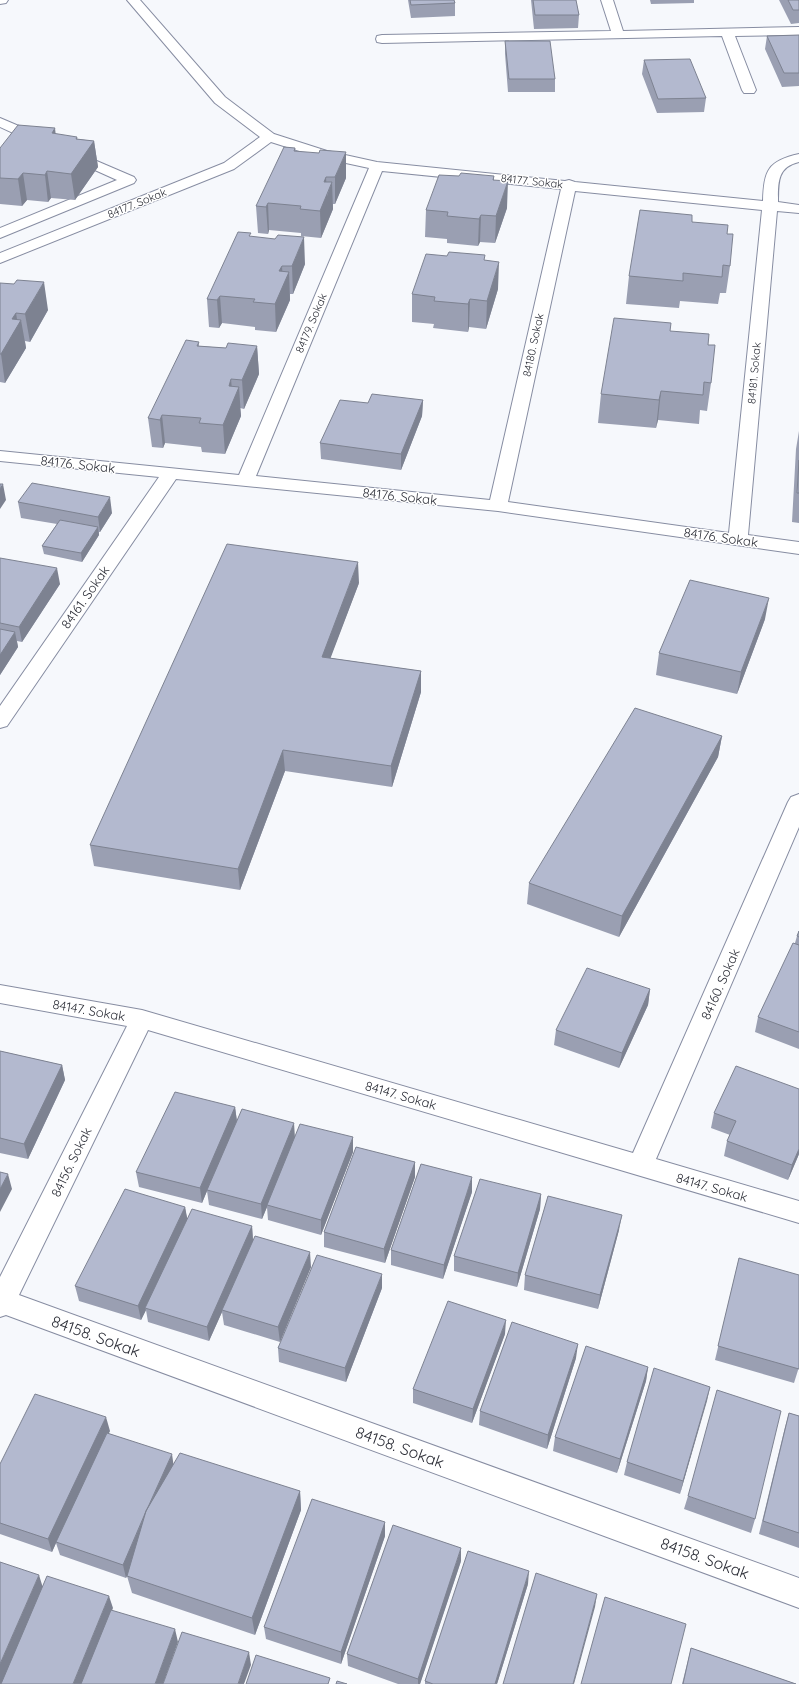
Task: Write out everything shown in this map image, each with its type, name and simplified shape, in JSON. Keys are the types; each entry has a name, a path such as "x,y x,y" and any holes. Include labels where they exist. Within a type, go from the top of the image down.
{"street":[{"name":"84177. Sokak","path":"133,0 220,100 269,137 323,154 377,166 569,184 799,209"},
{"path":"607,0 618,34"},
{"path":"382,39 799,31"},
{"path":"727,33 749,90"},
{"path":"0,122 129,180 0,233"},
{"name":"84177. Sokak","path":"0,258 229,166 269,137"},
{"name":"84181. Sokak","path":"738,540 770,206 771,179 773,173 785,162 799,158"},
{"name":"84179. Sokak","path":"245,481 377,166"},
{"name":"84180. Sokak","path":"498,506 569,184"},
{"name":"84176. Sokak","path":"0,456 498,506 799,548"},
{"name":"84161. Sokak","path":"0,721 171,473"},
{"name":"84160. Sokak","path":"640,1166 799,802"},
{"name":"84147. Sokak","path":"0,994 142,1019 799,1212"},
{"name":"84156. Sokak","path":"1,1303 142,1019"},
{"name":"84158. Sokak","path":"1,1303 799,1593"}],"building":[{"path":"410,0 454,0 455,3 411,5"},
{"path":"533,0 576,0 579,15 535,15"},
{"path":"788,0 799,0 799,10 793,10"},
{"path":"799,35 799,73 784,73 767,36"},
{"path":"505,41 550,41 555,79 509,79"},
{"path":"690,59 706,98 658,99 644,60"},
{"path":"18,125 55,128 52,133 77,137 76,139 94,141 71,174 47,171 45,175 23,173 18,179 0,178 0,148"},
{"path":"284,147 295,148 294,151 319,153 320,150 346,152 335,177 326,177 324,182 332,182 320,211 300,209 301,206 268,203 266,207 256,206"},
{"path":"461,173 494,176 493,180 508,181 496,216 481,215 479,219 447,216 448,212 426,210 439,175 459,176"},
{"path":"640,210 692,215 692,222 728,225 727,234 733,234 730,266 723,265 722,277 683,273 683,281 629,276"},
{"path":"238,232 251,233 249,236 275,239 278,235 304,237 292,266 282,266 279,271 289,272 275,304 253,302 255,299 220,296 217,300 207,299"},
{"path":"449,252 485,255 484,260 499,262 487,301 470,299 468,304 434,301 435,297 412,294 426,254 447,256"},
{"path":"17,280 44,282 25,314 16,313 12,319 21,320 0,354 0,283 14,284"},
{"path":"614,318 671,323 670,331 709,334 708,345 715,345 711,383 704,382 703,395 661,391 659,400 601,394"},
{"path":"186,340 199,342 197,346 226,348 228,343 257,346 242,380 231,379 229,386 239,387 223,425 199,423 201,418 162,415 160,420 148,418"},
{"path":"372,394 423,400 401,454 320,443 340,400 368,403"},
{"path":"799,460 799,493 797,493"},
{"path":"32,483 110,497 98,517 18,502"},
{"path":"60,520 98,527 81,553 42,546"},
{"path":"227,544 358,562 322,657 421,671 391,766 283,750 238,869 90,845"},
{"path":"0,558 57,568 19,627 0,623"},
{"path":"690,580 769,598 741,672 659,653"},
{"path":"0,629 15,632 0,655"},
{"path":"635,708 722,736 622,916 529,883"},
{"path":"793,943 799,945 799,1032 758,1017"},
{"path":"587,968 650,989 622,1053 556,1030"},
{"path":"0,1051 62,1065 24,1144 0,1138"},
{"path":"736,1066 799,1089 799,1149 792,1165 727,1141 736,1121 714,1113"},
{"path":"175,1092 235,1107 200,1188 136,1172"},
{"path":"242,1109 294,1123 261,1204 207,1190"},
{"path":"300,1124 353,1137 321,1220 267,1205"},
{"path":"356,1147 415,1162 384,1249 324,1232"},
{"path":"421,1164 472,1177 444,1265 391,1250"},
{"path":"0,1172 8,1174 0,1189"},
{"path":"480,1179 541,1194 518,1273 454,1256"},
{"path":"125,1189 185,1207 138,1306 75,1286"},
{"path":"548,1196 622,1215 600,1295 525,1275"},
{"path":"192,1209 252,1226 207,1327 145,1308"},
{"path":"255,1236 310,1252 278,1327 222,1310"},
{"path":"317,1255 382,1274 345,1368 278,1348"},
{"path":"739,1258 799,1275 799,1369 718,1346"},
{"path":"448,1301 506,1320 473,1409 413,1389"},
{"path":"512,1322 578,1344 548,1435 480,1411"},
{"path":"586,1346 648,1367 620,1459 555,1437"},
{"path":"654,1368 710,1387 683,1481 627,1462"},
{"path":"717,1390 781,1411 755,1519 688,1496"},
{"path":"35,1394 106,1417 48,1539 0,1523 0,1464"},
{"path":"789,1413 799,1416 799,1533 763,1521"},
{"path":"107,1433 172,1454 123,1565 56,1542"},
{"path":"180,1453 300,1491 252,1618 127,1576 146,1511"},
{"path":"312,1499 385,1522 341,1652 264,1627"},
{"path":"393,1525 461,1548 418,1679 347,1654"},
{"path":"468,1551 529,1571 495,1684 433,1684 425,1681"},
{"path":"0,1562 39,1575 0,1664"},
{"path":"536,1573 597,1594 573,1684 503,1684"},
{"path":"47,1576 109,1596 73,1684 1,1684"},
{"path":"605,1597 686,1624 671,1684 581,1684"},
{"path":"111,1610 175,1629 155,1684 81,1684"},
{"path":"182,1632 249,1652 238,1684 163,1684"},
{"path":"691,1648 796,1684 683,1684"},
{"path":"256,1655 330,1678 328,1684 246,1684"},
{"path":"337,1681 347,1684 336,1684"}]}
